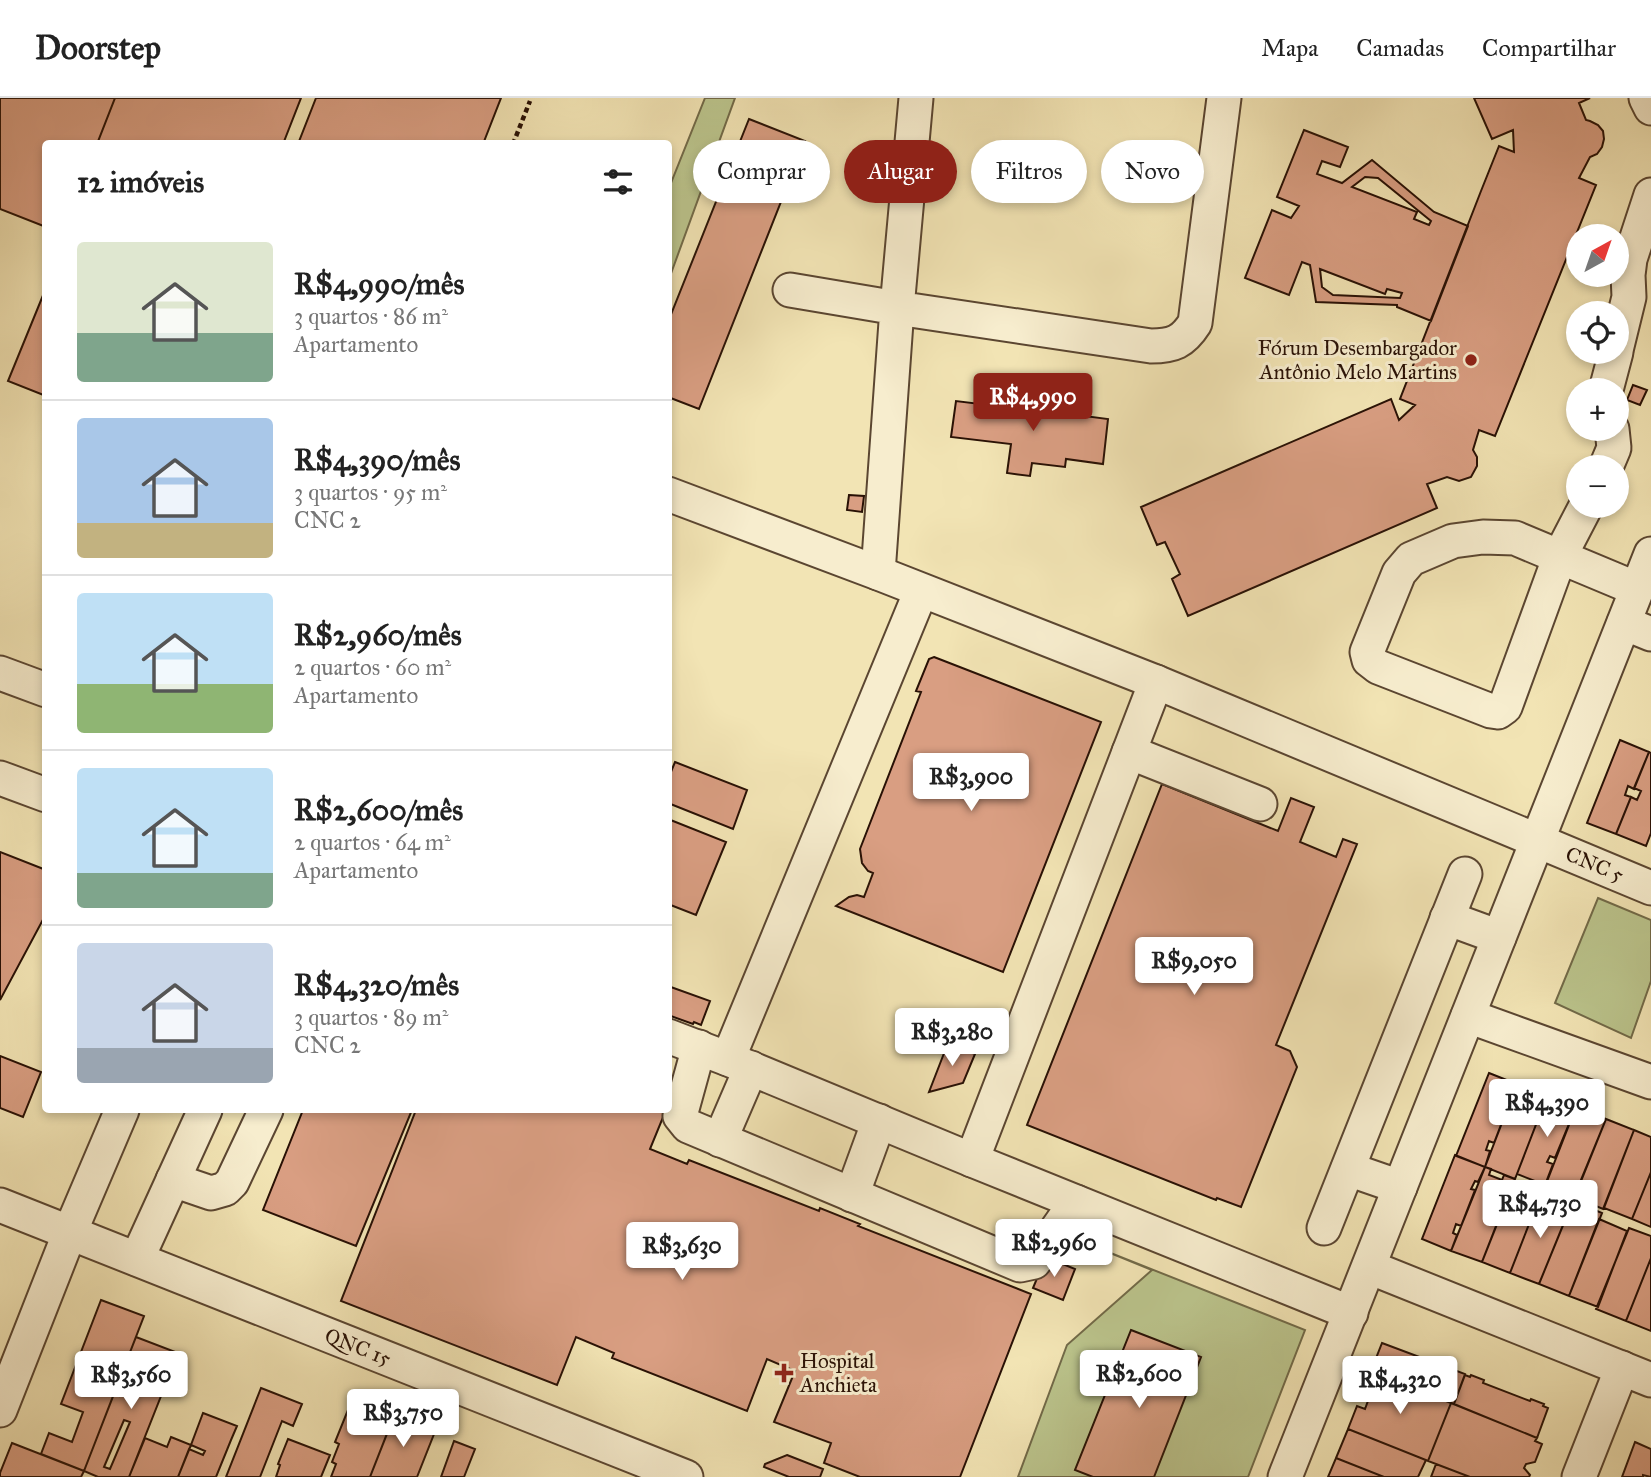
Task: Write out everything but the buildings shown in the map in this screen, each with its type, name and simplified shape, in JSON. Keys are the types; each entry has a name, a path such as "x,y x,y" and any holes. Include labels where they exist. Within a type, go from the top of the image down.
{"street":[{"path":"878,573 897,308 916,98"},
{"path":"790,290 1151,346 1166,346 1176,342 1188,334 1195,323 1224,98"},
{"path":"1646,98 1651,108"},
{"path":"1628,301 1630,259 1651,195"},
{"name":"CNC 5","path":"672,496 1156,682 1651,888"},
{"path":"1580,518 1560,556 1505,708 1499,712 1491,711 1378,667 1369,660 1367,652 1399,573 1411,559 1453,541 1483,537 1515,538 1560,556 1637,589"},
{"path":"1285,1477 1537,842 1637,628 1637,589 1651,554"},
{"path":"921,591 726,1058 680,1116 688,1126 1020,1265 1034,1262 1076,1202"},
{"path":"0,673 42,689"},
{"path":"972,1160 1156,682"},
{"path":"1129,752 1260,804"},
{"path":"0,778 42,794"},
{"path":"1324,1228 1465,874"},
{"path":"1447,918 1499,937"},
{"path":"1468,1016 1651,1082"},
{"path":"672,1038 1351,1313"},
{"path":"720,1140 726,1058"},
{"path":"0,1410 70,1232 121,1113"},
{"path":"137,1259 204,1113"},
{"path":"173,1180 211,1193 225,1189 232,1182 265,1113"},
{"path":"852,1195 879,1121"},
{"path":"1348,1169 1400,1187"},
{"name":"QNC 15","path":"0,1205 686,1477"},
{"path":"1369,1267 1637,1374 1579,1477"}],"path":[{"path":"515,140 530,101"}],"green space":[{"path":"705,98 735,98 720,140 693,140 693,203 697,203 672,271 672,180"},
{"path":"1598,898 1651,920 1651,981 1631,1038 1555,1003"},
{"path":"1103,1250 1305,1330 1248,1477 1018,1477 1067,1345 1152,1270"}],"place":[{"name":"Fórum Desembargador Antônio Melo Martins","path":"1471,360"},
{"name":"Hospital Anchieta","path":"784,1373"}]}
